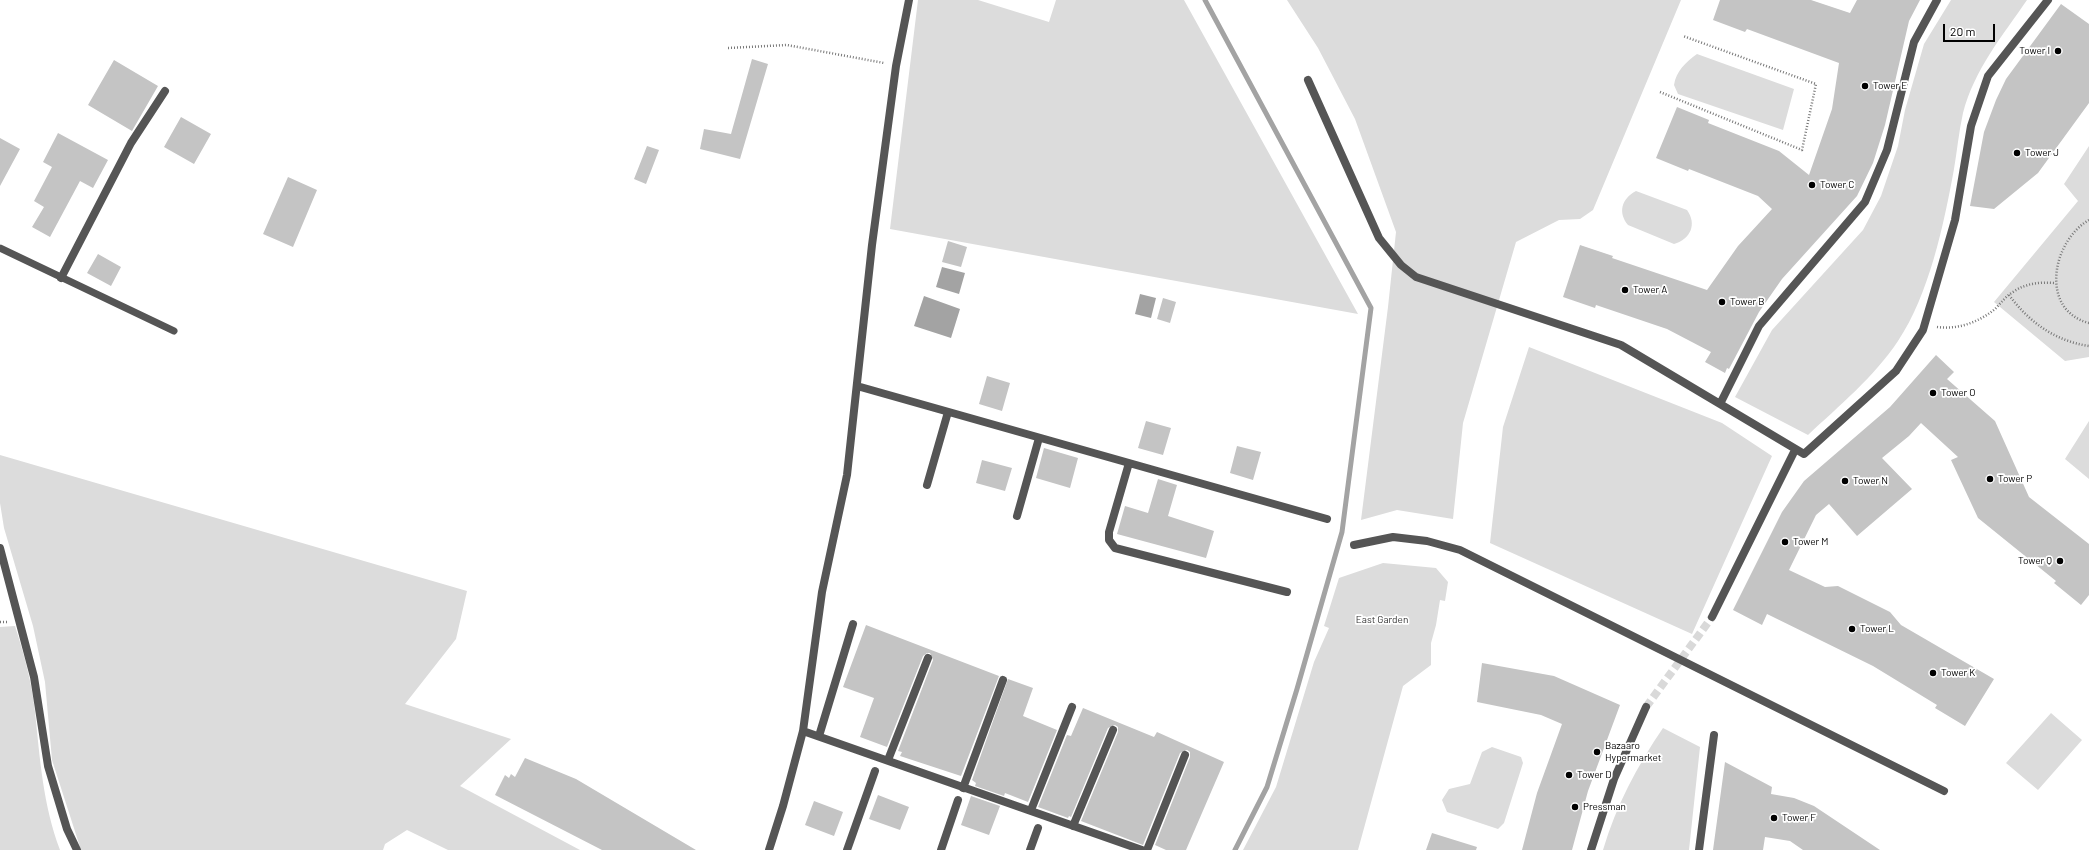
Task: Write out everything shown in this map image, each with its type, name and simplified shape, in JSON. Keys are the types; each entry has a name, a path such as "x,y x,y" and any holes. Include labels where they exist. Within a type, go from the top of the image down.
{"street":[{"path":"769,850 783,806 803,731 822,592 847,475 872,245 896,66 908,0"},
{"path":"1720,404 1759,326 1866,202 1887,150 1914,42 1936,0"},
{"path":"1308,80 1379,238 1401,265 1416,277 1621,345 1804,454 1896,371 1923,330 1955,220 1971,126 1988,76 2048,0"},
{"path":"61,278 131,144 165,92"},
{"path":"857,386 1327,519"},
{"path":"927,485 948,412"},
{"path":"1017,516 1039,438"},
{"path":"1712,617 1795,450"},
{"path":"1129,463 1109,532 1109,540 1116,548 1287,592"},
{"path":"1354,546 1394,537 1410,538 1444,544 1466,552 1944,791"},
{"path":"0,548 34,676 48,766 63,815 77,850"},
{"path":"819,736 853,624"},
{"path":"888,760 928,658"},
{"path":"963,788 1003,680"},
{"path":"1591,850 1614,779 1646,706"},
{"path":"1031,810 1072,707"},
{"path":"1073,826 1113,730"},
{"path":"803,731 1142,850"},
{"path":"1699,850 1714,735"},
{"path":"1147,850 1185,755"},
{"path":"847,850 875,771"},
{"path":"941,850 958,800"},
{"path":"1030,850 1038,828"}],"lane":[{"path":"0,248 174,331"}],"path":[{"path":"1660,92 1802,150 1816,84 1683,36"},
{"path":"728,48 787,44 896,66"},
{"path":"2089,220 2076,231 2063,252 2055,283 2060,301 2065,309 2072,316 2089,323"},
{"path":"1934,326 1953,327 1976,321 1992,311 2009,295 2030,284 2055,283"},
{"path":"2009,295 2026,316 2051,334 2066,340 2089,346"}],"green space":[{"path":"918,0 978,0 1049,22 1056,0 1184,0 1358,314 890,229"},
{"path":"1287,0 1681,0 1593,210 1580,219 1559,220 1516,242 1463,423 1453,519 1397,510 1361,520 1396,232 1355,119 1318,48"},
{"path":"1951,0 2027,0 1990,54 1974,82 1968,97 1963,113 1954,169 1934,258 1927,281 1909,323 1889,354 1878,367 1856,391 1808,435 1735,397 1772,330 1863,230 1881,196 1898,146 1905,110 1924,44"},
{"path":"1697,54 1794,89 1783,130 1678,94 1674,85 1677,75 1685,64"},
{"path":"2089,146 2089,357 2065,361 1994,302 2078,201 2064,184"},
{"path":"1636,191 1687,210 1692,221 1692,226 1685,239 1674,244 1628,225 1623,216 1623,206 1627,198"},
{"path":"1529,347 1722,423 1772,456 1692,634 1490,543 1503,427"},
{"path":"2089,421 2089,479 2065,459"},
{"path":"0,455 467,591 456,639 405,704 511,739 460,786 580,850 448,850 407,830 385,844 383,850 81,850 52,760 45,682 33,626 4,528 0,503"},
{"name":"East Garden","path":"1383,563 1436,568 1448,582 1445,601 1440,600 1436,625 1431,643 1431,665 1403,686 1358,850 1243,850 1276,787 1314,662 1329,628 1324,626 1339,578"},
{"path":"15,626 30,679 46,799 54,833 60,850 0,850 0,627"},
{"path":"2051,713 2082,740 2038,790 2006,763"},
{"path":"1663,728 1700,747 1689,850 1603,850 1614,818 1628,787 1644,757"},
{"path":"1492,747 1521,757 1523,763 1504,823 1498,829 1447,812 1442,800 1449,789 1470,784 1482,752"}],"shaded area":[{"path":"942,267 965,273 959,294 936,287"},
{"path":"1140,294 1156,298 1151,318 1135,314"},
{"path":"924,296 960,309 951,338 914,326"}],"building":[{"path":"1720,0 1811,0 1850,13 1857,0 1920,0 1909,21 1885,125 1873,163 1857,196 1782,279 1759,312 1729,369 1727,368 1725,373 1705,362 1711,352 1667,329 1596,305 1595,308 1563,297 1580,245 1613,256 1612,258 1707,290 1738,246 1772,209 1758,196 1689,169 1688,171 1656,158 1677,107 1709,120 1708,123 1779,151 1809,175 1832,109 1839,63 1747,29 1745,32 1713,20"},
{"path":"2061,4 2089,24 2089,103 2038,173 1994,209 1970,206 1984,132 1996,100 2006,79"},
{"path":"752,59 768,64 740,159 700,149 704,129 731,134"},
{"path":"114,60 158,86 132,131 88,105"},
{"path":"181,117 211,134 194,164 164,147"},
{"path":"58,133 108,160 93,188 80,181 50,237 32,227 44,207 34,201 52,167 43,162"},
{"path":"0,138 20,149 0,186"},
{"path":"647,146 659,150 646,184 634,179"},
{"path":"288,177 317,190 293,247 263,234"},
{"path":"948,241 967,247 961,267 942,262"},
{"path":"98,254 121,267 111,286 87,273"},
{"path":"1163,298 1176,302 1170,323 1157,319"},
{"path":"1936,355 1954,372 1947,379 1995,421 2029,497 2089,544 2089,595 2081,605 2054,583 2056,581 1978,518 1951,460 1958,457 1921,423 1909,436 1882,458 1912,489 1857,536 1829,504 1816,515 1789,570 1825,587 1838,586 1890,612 1901,625 1994,679 1965,726 1935,708 1937,705 1873,666 1767,614 1762,625 1733,610 1782,512 1804,481 1890,407"},
{"path":"987,376 1010,383 1002,411 979,404"},
{"path":"1146,421 1171,428 1163,455 1138,448"},
{"path":"1237,446 1261,452 1253,480 1230,473"},
{"path":"1044,448 1078,458 1070,488 1036,478"},
{"path":"982,460 1012,468 1005,491 976,483"},
{"path":"1158,479 1177,485 1168,516 1214,531 1206,558 1117,534 1125,506 1148,513"},
{"path":"866,625 999,676 961,776 900,756 902,752 898,751 933,660 930,653 923,656 887,747 860,737 874,698 843,687"},
{"path":"1482,663 1554,676 1620,705 1588,791 1572,850 1522,850 1537,793 1562,724 1541,715 1477,702"},
{"path":"1008,679 1033,688 1023,716 1057,730 1028,802 1005,793 1004,796 975,786 976,783 972,780"},
{"path":"1083,708 1154,737 1157,732 1224,762 1186,850 1166,850 1155,845 1190,757 1190,752 1187,750 1180,753 1143,845 1081,821 1118,732 1118,727 1115,725 1108,728 1071,817 1069,816 1068,818 1038,807 1067,735 1071,736"},
{"path":"525,758 576,779 696,850 602,850 495,795 505,775 509,778 511,774 515,777"},
{"name":"Tower F","path":"1725,762 1772,787 1771,794 1794,798 1814,806 1880,850 1803,850 1790,841 1765,837 1763,850 1713,850"},
{"path":"878,795 909,807 900,830 869,819"},
{"path":"971,796 1000,806 989,835 961,825"},
{"path":"814,801 843,812 834,836 805,825"},
{"path":"1432,833 1477,847 1476,850 1426,850"}],"waterway":[{"path":"1205,0 1371,308 1342,532 1267,787 1235,850"}],"tunnel":[{"path":"1646,707 1712,617"}],"place":[{"name":"Tower I","path":"2058,51"},
{"name":"Tower E","path":"1865,86"},
{"name":"Tower J","path":"2017,153"},
{"name":"Tower C","path":"1812,185"},
{"name":"Tower A","path":"1625,290"},
{"name":"Tower B","path":"1722,302"},
{"name":"Tower O","path":"1933,393"},
{"name":"Tower P","path":"1990,479"},
{"name":"Tower N","path":"1845,481"},
{"name":"Tower M","path":"1785,542"},
{"name":"Tower Q","path":"2060,561"},
{"name":"Tower L","path":"1852,629"},
{"name":"Tower K","path":"1933,673"},
{"name":"Bazaaro Hypermarket","path":"1597,752"},
{"name":"Tower D","path":"1569,775"},
{"name":"Pressman","path":"1575,807"},
{"name":"Tower F","path":"1774,818"}]}
